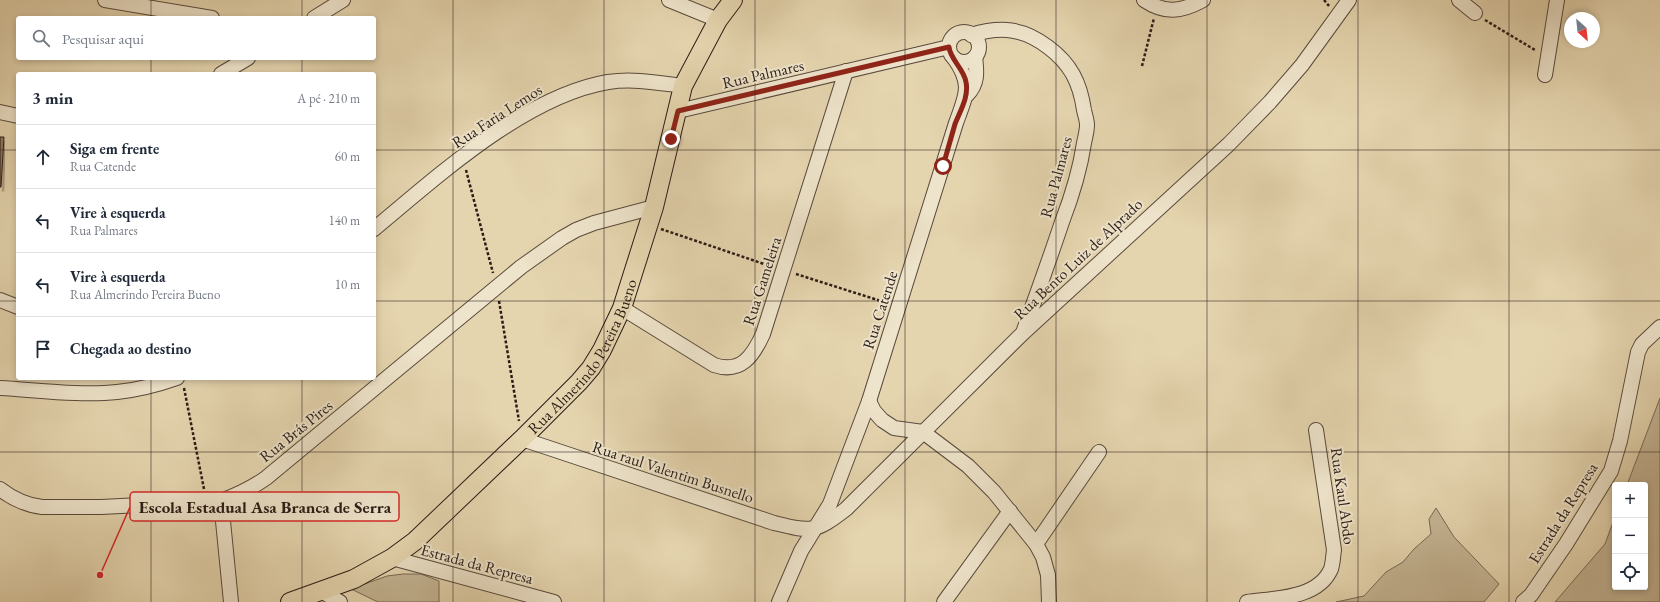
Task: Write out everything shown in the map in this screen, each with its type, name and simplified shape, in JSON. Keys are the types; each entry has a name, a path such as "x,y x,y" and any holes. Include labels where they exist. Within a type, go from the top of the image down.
{"main road":[{"name":"Rua Almerindo Pereira Bueno","path":"290,602 354,579 392,558 415,541 522,440 591,368 602,350 622,308 654,207 683,86 718,20 732,0"}],"street":[{"path":"105,0 200,16"},
{"path":"317,16 343,0"},
{"path":"669,0 718,20"},
{"path":"1144,0 1156,8 1176,11 1192,6 1203,0"},
{"name":"Rua Bento Luiz de Alprado","path":"815,529 846,509 1023,333 1229,144 1270,102 1302,65 1349,0"},
{"path":"1459,0 1475,13"},
{"path":"1545,75 1557,0"},
{"name":"Rua Palmares","path":"952,53 953,37 957,34 962,33 972,35 991,29 1012,30 1026,33 1041,41 1056,52 1075,76 1083,98 1087,125 1082,156 1074,188 1023,333"},
{"path":"972,35 978,46 975,57"},
{"name":"Rua Palmares","path":"678,111 846,71 952,53 963,62 975,57"},
{"name":"Rua Catende","path":"779,602 790,573 801,551 830,504 869,400 956,123 966,96 966,83 962,69 952,53"},
{"name":"Rua Catende","path":"966,96 972,90 976,82 977,72 975,57"},
{"path":"225,72 245,60"},
{"name":"Rua Gameleira","path":"622,308 698,357 714,365 723,368 738,366 751,356 763,334 846,71"},
{"name":"Rua Faria Lemos","path":"376,227 462,158 502,129 540,106 580,89 609,82 629,80 683,86"},
{"path":"0,112 16,116"},
{"name":"Rua Brás Pires","path":"0,489 12,498 33,506 42,507 101,507 221,501 244,492 266,478 521,267 562,238 594,223 654,207"},
{"path":"0,300 16,306"},
{"name":"Estrada da Represa","path":"1523,602 1531,595 1566,544 1611,470 1620,441 1638,352 1642,344 1660,327"},
{"path":"0,388 94,393 117,392 180,382"},
{"path":"869,400 874,411 882,420 894,428 922,432 968,466 994,492 1036,544 1043,557 1048,575 1049,602"},
{"name":"Rua Kaul Abdo","path":"1247,602 1297,595 1312,588 1325,579 1331,567 1334,550 1316,430"},
{"name":"Rua raul Valentim Busnello","path":"522,440 774,523 798,529 815,529"},
{"path":"1036,544 1099,452"},
{"path":"221,501 231,602"},
{"path":"944,602 1010,511"},
{"name":"Estrada da Represa","path":"392,558 554,602"},
{"path":"321,591 340,602"}],"path":[{"path":"1142,66 1156,8"},
{"path":"1475,13 1548,58"},
{"path":"180,382 207,501"}],"shaded area":[{"path":"1660,398 1660,602 1555,602 1605,544 1612,525 1612,590 1648,590 1648,482 1628,482"},
{"path":"1436,508 1454,537 1499,584 1484,602 1336,602 1364,596 1386,572 1403,562 1414,549 1431,534 1429,519"},
{"path":"421,574 439,581 439,602 378,602 351,589 387,576"}],"building":[{"path":"0,137 4,137 1,187 0,187"}],"place":[{"name":"Escola Estadual Asa Branca de Serra","path":"100,575"}],"route":[{"path":"671,139 678,111 949,47 951,54 962,69 966,83 966,96 943,166"}]}
